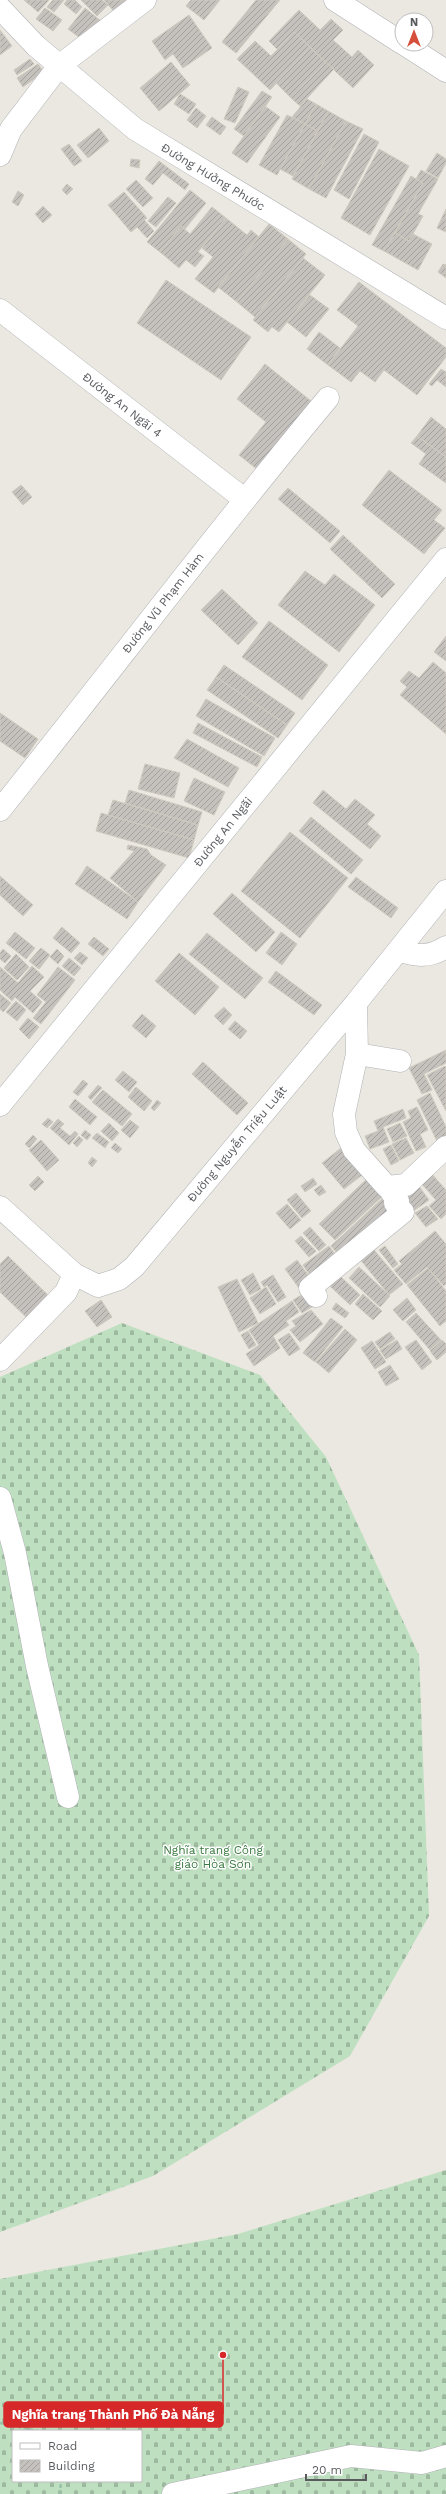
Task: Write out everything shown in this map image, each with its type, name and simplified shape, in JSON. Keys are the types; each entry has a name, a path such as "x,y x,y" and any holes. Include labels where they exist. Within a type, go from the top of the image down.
{"street":[{"path":"0,155 11,130 59,66 145,0"},
{"path":"335,0 394,38"},
{"name":"Đường Hưởng Phước","path":"0,8 36,46 134,129 446,318"},
{"path":"416,52 446,71"},
{"name":"Đường An Ngãi 4","path":"0,310 244,499"},
{"name":"Đường Vũ Phạm Hàm","path":"0,810 92,696 244,499 328,398"},
{"name":"Đường An Ngãi","path":"0,1105 446,559"},
{"name":"Đường Nguyễn Triệu Luật","path":"0,1207 74,1274 98,1286 119,1279 134,1267 356,1003 446,891"},
{"path":"399,950 420,956 446,947"},
{"path":"356,1003 357,1054 344,1114 346,1132 354,1150 387,1187 399,1188"},
{"path":"357,1054 400,1061"},
{"path":"316,1296 310,1288 403,1212 395,1203 398,1201 392,1193 406,1185 446,1147"},
{"path":"0,1360 66,1292 74,1274"},
{"path":"0,1498 17,1559 37,1666 68,1797"},
{"path":"173,2494 345,2457 422,2463 446,2456"}],"path":[{"path":"0,2423 33,2430"},
{"path":"60,2494 61,2482"}],"green space":[{"name":"Nghĩa trang Công giáo Hòa Sơn","path":"122,1323 260,1375 326,1457 419,1655 429,1916 350,2056 153,2176 0,2232 0,1377"},
{"path":"446,2170 446,2494 0,2494 0,2279 238,2234"}],"building":[{"path":"24,0 49,0 38,12"},
{"path":"53,0 64,0 54,12 47,7"},
{"path":"67,0 75,0 82,7 76,14 64,4"},
{"path":"81,0 102,0 108,5 97,16"},
{"path":"104,0 130,0 117,15"},
{"path":"191,0 220,0 204,20 186,6"},
{"path":"256,0 280,0 236,53 222,42"},
{"path":"45,8 62,20 53,31 36,19"},
{"path":"85,8 101,21 84,41 68,29"},
{"path":"299,10 320,30 331,19 343,30 333,40 352,57 358,50 374,65 353,88 294,32 277,49 269,41"},
{"path":"189,15 212,48 183,68 173,54 165,60 152,41"},
{"path":"0,30 12,46 0,55"},
{"path":"294,32 310,47 270,90 237,59 255,41 271,56"},
{"path":"310,47 326,62 291,98 276,83"},
{"path":"30,59 34,64 17,75 14,70"},
{"path":"171,62 190,85 159,111 140,88"},
{"path":"326,62 334,69 300,106 291,98"},
{"path":"38,64 44,72 23,87 17,78"},
{"path":"238,87 249,92 235,123 224,119"},
{"path":"262,91 272,97 244,136 234,129"},
{"path":"180,94 196,104 189,114 174,104"},
{"path":"307,99 316,104 305,124 292,117"},
{"path":"316,104 328,111 318,131 305,124"},
{"path":"265,106 280,117 247,163 232,153"},
{"path":"196,108 206,116 197,128 187,120"},
{"path":"328,111 346,121 309,189 292,179"},
{"path":"287,115 305,124 277,175 259,165"},
{"path":"212,117 226,127 220,135 206,125"},
{"path":"346,121 363,129 326,198 309,189"},
{"path":"305,124 318,131 293,176 280,169"},
{"path":"99,128 109,141 88,158 77,145"},
{"path":"364,134 379,142 349,199 334,190"},
{"path":"69,144 82,161 74,166 61,149"},
{"path":"379,149 409,166 370,235 341,218"},
{"path":"437,153 446,159 446,163 438,178 426,171"},
{"path":"131,159 140,160 139,168 130,166"},
{"path":"159,161 189,184 185,190 163,173 153,185 145,179"},
{"path":"421,170 438,179 418,214 423,216 409,241 395,233 423,183 416,179"},
{"path":"411,176 423,183 384,251 372,245"},
{"path":"136,180 153,198 143,207 126,189"},
{"path":"67,184 73,189 67,195 62,190"},
{"path":"190,190 206,203 185,229 181,226 160,252 147,242"},
{"path":"18,191 24,195 18,206 12,202"},
{"path":"124,192 147,218 144,220 154,231 147,238 137,227 131,232 108,205"},
{"path":"168,197 176,203 156,227 148,221"},
{"path":"43,206 52,215 43,223 35,214"},
{"path":"212,207 226,218 198,252 204,256 195,267 186,260 179,268 160,252 181,226 190,234"},
{"path":"446,209 446,232 437,228"},
{"path":"226,218 247,235 251,230 259,237 214,293 195,279 213,257 202,248"},
{"path":"269,224 288,239 237,302 218,287"},
{"path":"395,233 409,241 413,234 432,244 418,270 384,251"},
{"path":"288,239 306,254 255,317 237,302"},
{"path":"303,258 325,275 279,332 272,327 268,332 253,320"},
{"path":"443,264 446,265 446,278 438,272"},
{"path":"166,280 251,337 221,380 137,323"},
{"path":"359,282 446,348 446,357 417,395 384,370 375,382 360,371 351,382 328,365 358,326 337,310"},
{"path":"310,295 329,309 306,337 287,322"},
{"path":"319,332 340,348 328,365 307,349"},
{"path":"265,364 311,401 298,417 301,420 263,474 239,455 266,422 237,399"},
{"path":"441,369 446,372 446,387 437,380 432,386 429,384"},
{"path":"431,417 446,429 446,457 417,436"},
{"path":"417,436 446,457 446,483 419,464 426,454 411,443"},
{"path":"389,470 442,510 434,520 445,528 424,554 362,505"},
{"path":"21,485 32,497 23,505 12,492"},
{"path":"288,488 340,531 330,543 278,499"},
{"path":"343,535 395,584 382,598 330,549"},
{"path":"305,571 325,585 334,574 375,605 339,652 278,605"},
{"path":"222,589 258,623 238,645 201,610"},
{"path":"269,621 328,665 302,700 242,657"},
{"path":"446,636 446,661 434,652"},
{"path":"433,662 446,673 446,734 400,695 407,687 400,681 409,671 419,678"},
{"path":"224,665 295,713 287,725 216,677"},
{"path":"216,677 287,725 278,738 207,690"},
{"path":"206,699 275,738 264,756 196,716"},
{"path":"0,713 38,739 25,758 0,741"},
{"path":"198,723 262,757 257,767 193,733"},
{"path":"187,739 239,768 228,787 174,758"},
{"path":"145,764 180,773 174,798 138,789"},
{"path":"194,778 225,792 214,815 184,801"},
{"path":"129,790 202,812 198,825 125,803"},
{"path":"323,790 346,809 355,799 375,815 367,824 381,836 370,849 313,803"},
{"path":"113,800 198,825 194,840 108,815"},
{"path":"101,813 194,840 189,858 96,831"},
{"path":"311,817 363,860 351,874 299,831"},
{"path":"290,832 348,878 300,938 241,891"},
{"path":"128,845 147,849 151,855 166,865 138,902 110,878 134,851 127,849"},
{"path":"87,866 138,902 127,919 75,884"},
{"path":"0,876 33,905 23,916 0,895"},
{"path":"356,877 398,908 391,918 348,887"},
{"path":"232,893 275,932 256,952 213,914"},
{"path":"62,927 80,943 71,953 53,938"},
{"path":"15,932 35,948 26,959 6,943"},
{"path":"281,932 297,944 282,965 266,953"},
{"path":"207,933 263,978 245,999 189,954"},
{"path":"94,937 109,949 103,956 88,944"},
{"path":"41,948 50,955 39,969 29,961"},
{"path":"3,949 11,956 5,963 0,959 0,953"},
{"path":"57,949 64,956 58,964 50,957"},
{"path":"80,952 88,958 82,965 74,958"},
{"path":"179,953 219,987 195,1015 155,981"},
{"path":"16,954 29,967 17,980 4,968"},
{"path":"69,958 81,968 74,976 62,966"},
{"path":"32,966 44,977 30,991 42,1002 33,1013 15,997 12,1001 0,990 0,967 18,983"},
{"path":"58,967 75,980 41,1024 33,1018 46,1002 37,995"},
{"path":"276,971 322,1005 314,1015 268,982"},
{"path":"0,994 11,1003 3,1012 0,1009"},
{"path":"16,1001 26,1010 17,1021 6,1012"},
{"path":"224,1007 232,1015 223,1025 214,1016"},
{"path":"142,1014 156,1026 146,1038 132,1026"},
{"path":"28,1018 39,1027 29,1039 19,1029"},
{"path":"235,1021 247,1031 240,1039 228,1029"},
{"path":"446,1050 446,1063 424,1074 432,1090 422,1094 409,1068"},
{"path":"203,1062 248,1103 237,1115 192,1074"},
{"path":"445,1066 446,1069 446,1111 427,1075"},
{"path":"123,1071 137,1082 129,1092 115,1080"},
{"path":"83,1080 88,1084 78,1096 73,1092"},
{"path":"98,1085 102,1088 91,1100 88,1097"},
{"path":"136,1087 152,1101 144,1111 128,1097"},
{"path":"103,1090 132,1114 122,1126 92,1102"},
{"path":"430,1093 446,1127 446,1137 437,1141 417,1100"},
{"path":"75,1099 97,1117 90,1125 69,1107"},
{"path":"157,1100 161,1103 154,1111 151,1108"},
{"path":"417,1107 428,1130 420,1134 426,1147 416,1151 403,1122 411,1118 408,1111"},
{"path":"403,1109 406,1118 383,1127 389,1142 370,1149 365,1136 378,1131 374,1121"},
{"path":"48,1118 53,1122 47,1128 42,1124"},
{"path":"58,1119 64,1124 60,1128 70,1136 75,1131 78,1134 69,1145 50,1128"},
{"path":"130,1120 139,1127 130,1138 121,1130"},
{"path":"109,1123 119,1133 112,1141 101,1131"},
{"path":"400,1123 407,1136 393,1142 387,1129"},
{"path":"85,1130 91,1135 87,1140 81,1135"},
{"path":"97,1133 109,1142 105,1148 92,1138"},
{"path":"33,1135 37,1139 29,1148 25,1144"},
{"path":"79,1136 83,1140 77,1147 73,1143"},
{"path":"406,1138 414,1153 400,1160 392,1144"},
{"path":"41,1140 59,1160 47,1171 29,1150"},
{"path":"115,1143 122,1149 118,1153 111,1148"},
{"path":"345,1145 366,1172 344,1189 322,1163"},
{"path":"391,1145 399,1161 391,1165 383,1149"},
{"path":"92,1157 97,1161 92,1167 88,1163"},
{"path":"431,1173 446,1190 446,1214 441,1219 429,1206 436,1200 420,1182"},
{"path":"371,1175 387,1192 335,1240 319,1224"},
{"path":"38,1176 44,1182 35,1191 29,1185"},
{"path":"313,1178 317,1184 305,1192 301,1186"},
{"path":"321,1185 326,1192 319,1196 314,1190"},
{"path":"418,1185 429,1200 412,1212 401,1198"},
{"path":"296,1193 311,1211 302,1218 287,1200"},
{"path":"385,1196 397,1209 342,1259 331,1246"},
{"path":"287,1204 301,1220 290,1229 276,1213"},
{"path":"427,1206 438,1219 426,1227 415,1213"},
{"path":"310,1227 326,1245 319,1251 303,1233"},
{"path":"435,1231 446,1244 446,1284 444,1286 427,1267 406,1284 394,1270 402,1264 399,1261"},
{"path":"379,1233 385,1241 374,1250 403,1284 389,1295 355,1253"},
{"path":"301,1236 316,1251 309,1257 295,1241"},
{"path":"329,1246 340,1261 313,1280 303,1265"},
{"path":"385,1246 398,1264 393,1268 379,1250"},
{"path":"8,1256 51,1298 29,1320 0,1292 0,1264"},
{"path":"297,1260 311,1279 299,1288 285,1269"},
{"path":"359,1267 390,1296 380,1307 349,1278"},
{"path":"428,1268 446,1291 446,1321 440,1326 407,1285"},
{"path":"253,1273 261,1289 250,1295 241,1280"},
{"path":"273,1275 286,1297 278,1302 267,1285 264,1287 261,1282"},
{"path":"340,1276 360,1295 350,1305 330,1286"},
{"path":"237,1279 258,1323 239,1332 218,1287"},
{"path":"266,1287 276,1304 260,1314 250,1298"},
{"path":"307,1292 315,1305 302,1313 293,1300"},
{"path":"363,1294 382,1311 373,1320 355,1304"},
{"path":"407,1298 416,1310 403,1321 393,1310"},
{"path":"101,1300 112,1317 97,1327 85,1311"},
{"path":"292,1301 299,1312 286,1321 289,1325 273,1336 280,1348 254,1366 246,1354 259,1345 249,1330"},
{"path":"336,1303 349,1313 345,1318 332,1309"},
{"path":"311,1310 323,1324 300,1342 290,1330 296,1326 292,1321"},
{"path":"416,1313 441,1340 430,1350 406,1322"},
{"path":"331,1318 343,1327 315,1362 303,1353"},
{"path":"345,1329 357,1340 329,1373 316,1362"},
{"path":"248,1331 256,1345 249,1349 241,1335"},
{"path":"390,1332 395,1339 380,1349 375,1342"},
{"path":"289,1333 300,1349 289,1356 278,1340"},
{"path":"397,1340 402,1349 386,1359 380,1350"},
{"path":"416,1340 432,1362 422,1370 405,1347"},
{"path":"442,1340 446,1344 446,1352 437,1360 430,1351"},
{"path":"372,1341 386,1362 375,1369 361,1348"},
{"path":"390,1365 399,1379 386,1386 378,1372"}],"place":[{"name":"Nghĩa trang Thành Phố Đà Nẵng","path":"223,2355"}]}
